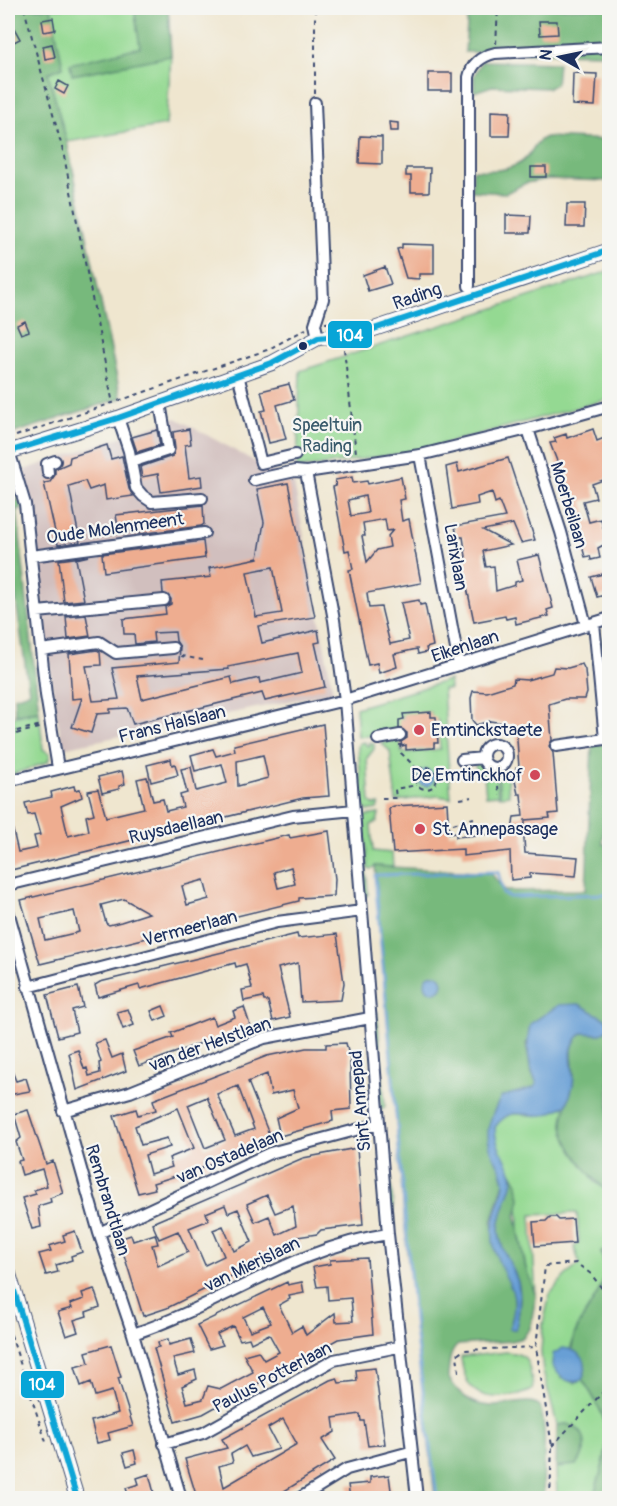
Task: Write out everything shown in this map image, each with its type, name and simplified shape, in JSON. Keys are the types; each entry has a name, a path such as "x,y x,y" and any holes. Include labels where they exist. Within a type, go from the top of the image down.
{"main road":[{"name":"Rading","path":"8,447 118,418 272,363 316,331 342,329 359,334 609,250"},
{"path":"8,1271 77,1498"}],"street":[{"path":"469,286 469,77 477,62 495,53 609,47"},
{"path":"315,103 323,299 316,331"},
{"path":"238,375 261,463 295,455"},
{"path":"131,462 168,450 160,402"},
{"path":"254,480 295,471 306,472 420,455 528,429 609,406"},
{"path":"118,418 136,488 152,502 202,498"},
{"name":"Moerbeilaan","path":"528,429 590,624"},
{"name":"Oude Molenmeent","path":"8,447 25,504 57,768"},
{"name":"Larixlaan","path":"420,455 459,666"},
{"path":"48,473 46,464 55,461"},
{"name":"Sint Annepad","path":"306,472 334,620 345,700 398,1347 417,1498"},
{"name":"Oude Molenmeent","path":"31,556 204,533"},
{"path":"37,612 164,600"},
{"name":"Eikenlaan","path":"345,700 609,618"},
{"path":"556,746 605,739 590,624"},
{"path":"41,650 99,642 116,652 173,648"},
{"name":"Frans Halslaan","path":"8,781 345,700"},
{"path":"378,739 399,735"},
{"path":"490,745 502,746 507,752 507,760 496,768 487,765 483,758 484,750 490,745"},
{"path":"462,760 483,758"},
{"name":"Ruysdaellaan","path":"8,885 293,816 354,810"},
{"name":"Rembrandtlaan","path":"8,910 27,987 63,1111 99,1233 133,1334 181,1498"},
{"name":"Vermeerlaan","path":"27,987 277,922 362,911"},
{"name":"van der Helstlaan","path":"63,1111 130,1092 264,1038 370,1018"},
{"name":"van Ostadelaan","path":"99,1233 270,1153 378,1124"},
{"name":"van Mierislaan","path":"133,1334 167,1323 308,1255 334,1245 388,1234"},
{"name":"Paulus Potterlaan","path":"164,1444 202,1433 334,1360 398,1347"},
{"path":"300,1498 347,1469 410,1452"}],"path":[{"path":"24,8 63,152 113,403 118,418"},
{"path":"315,8 315,103"},
{"path":"495,53 498,8"},
{"path":"8,447 113,403 316,331 342,329 358,465"},
{"path":"173,648 178,657 203,660"},
{"path":"8,735 51,724"},
{"path":"399,735 401,753 418,770"},
{"path":"418,770 428,768 436,776 469,774"},
{"path":"496,768 499,795"},
{"path":"417,785 415,777 418,770"},
{"path":"382,798 396,798 395,789 403,786 417,785 429,789 435,784 436,776"},
{"path":"460,799 472,797"},
{"path":"453,824 474,818"},
{"path":"550,1498 552,1446 536,1347 545,1266 576,1263 591,1274 609,1299"},
{"path":"8,1326 50,1454"},
{"path":"459,1372 457,1354 464,1350 536,1347"},
{"path":"552,1446 577,1423 603,1392 609,1370"}],"shaded area":[{"path":"176,418 294,483 333,692 63,748 54,702 30,501 24,470"}],"green space":[{"path":"8,8 168,8 171,56 166,125 67,142 121,398 8,435"},
{"path":"8,8 51,8 63,67 48,73 67,142 121,398 8,435"},
{"path":"134,8 168,8 171,56 72,75 70,64 140,47"},
{"path":"440,8 609,8 609,54 465,52 468,12 440,11"},
{"path":"482,61 558,63 556,84 549,88 492,86 474,92 474,76"},
{"path":"546,137 609,140 609,181 548,179 526,183 506,193 472,191 473,170 494,170 515,166 527,157 539,141"},
{"name":"Speeltuin Rading","path":"609,271 609,399 417,451 297,469 300,371"},
{"path":"8,469 16,484 17,501 21,502 22,509 17,509 39,711 15,714 14,697 29,692 8,544"},
{"path":"610,636 609,722 602,638"},
{"path":"449,680 450,689 443,689 451,798 438,796 396,801 390,751 381,743 400,739 402,753 440,749 438,720 431,717 431,712 403,715 400,733 358,737 356,708"},
{"path":"39,711 43,749 50,754 48,762 8,776 8,718"},
{"path":"365,742 370,746 370,742 374,744 374,749 367,758 370,801 374,805 379,804 377,809 367,811 363,807 358,747 359,743"},
{"path":"609,743 603,844 610,845 609,1027 607,1020 602,1017 526,1043 531,1072 537,1084 533,1088 501,1098 493,1113 493,1156 500,1167 504,1182 492,1222 495,1251 513,1286 515,1311 509,1328 515,1329 520,1293 518,1282 501,1243 499,1229 513,1175 518,1184 520,1199 516,1217 526,1269 536,1296 530,1329 522,1338 512,1341 458,1345 451,1355 448,1377 461,1393 473,1402 486,1406 499,1406 532,1402 540,1406 544,1429 544,1498 435,1498 407,1251 375,866 491,873 505,891 586,890 592,745"},
{"path":"475,762 482,762 487,771 496,774 498,795 486,796 484,774 476,773"},
{"path":"507,773 509,795 500,796 498,774"},
{"path":"379,814 377,822 371,825 373,851 392,853 393,867 375,866 371,869 368,868 364,816"},
{"path":"358,822 362,822 368,894 364,898"},
{"path":"373,1012 377,1012 385,1106 381,1110"},
{"path":"609,1028 609,1192 595,1180 574,1152 568,1143 563,1124 574,1081 572,1052 574,1043 582,1033 601,1034"},
{"path":"566,1106 563,1126 594,1181 609,1192 609,1250 601,1253 604,1276 596,1297 577,1328 561,1378 575,1383 582,1379 601,1412 605,1425 606,1449 593,1498 557,1498 556,1467 563,1468 567,1424 557,1425 543,1371 541,1352 543,1324 550,1294 565,1276 580,1264 574,1247 579,1243 577,1213 531,1215 536,1296 526,1269 519,1231 518,1184 495,1143 495,1127 507,1116 512,1114 543,1115"},
{"path":"383,1138 387,1138 395,1227 391,1227"},
{"path":"609,1250 609,1498 593,1498 603,1463 607,1437 601,1412 582,1379 585,1370 584,1363 580,1356 572,1350 579,1325 599,1291 603,1279 604,1266 601,1252"},
{"path":"507,1352 518,1354 527,1361 533,1383 532,1390 498,1397 481,1394 474,1390 465,1377 461,1357"},
{"path":"567,1424 580,1431 585,1447 576,1465 556,1467 557,1425"}],"water":[{"path":"426,770 432,772 434,778 432,784 426,786 420,784 418,778 420,772"},
{"path":"430,974 438,974 443,979 441,990 430,992 425,987 425,979"},
{"path":"579,1004 607,1020 609,1028 601,1034 582,1033 574,1042 571,1056 572,1090 566,1106 543,1115 512,1114 501,1120 495,1127 499,1147 510,1167 513,1179 499,1223 502,1245 516,1276 519,1289 516,1329 509,1329 513,1315 514,1295 499,1262 493,1241 495,1216 504,1179 490,1149 489,1126 501,1097 533,1088 537,1084 529,1055 530,1024 559,1005"},
{"path":"563,1348 575,1351 583,1358 585,1373 582,1379 568,1381 552,1365 553,1354"}],"building":[{"path":"8,17 20,39 12,43 8,36"},
{"path":"53,18 55,30 44,32 42,20"},
{"path":"539,21 557,21 558,34 540,35"},
{"path":"52,44 55,57 45,59 43,46"},
{"path":"428,73 452,73 452,91 428,91"},
{"path":"573,73 597,74 595,106 572,105"},
{"path":"59,81 68,86 64,94 55,89"},
{"path":"491,111 510,112 509,136 491,136"},
{"path":"389,122 398,123 398,131 390,131"},
{"path":"360,136 382,137 382,164 359,163"},
{"path":"531,167 546,167 546,177 531,177"},
{"path":"406,168 430,168 429,192 411,192 411,176 406,176"},
{"path":"567,204 585,204 584,227 566,227"},
{"path":"506,215 531,216 530,233 506,233"},
{"path":"402,244 434,245 434,274 419,274 419,279 406,278 397,249 402,248"},
{"path":"385,267 391,284 368,291 363,275"},
{"path":"25,321 29,331 21,334 17,325"},
{"path":"289,384 294,400 277,405 286,439 269,443 261,411 266,410 261,391"},
{"path":"189,429 191,444 185,445 189,478 201,476 202,486 161,492 158,474 142,477 140,467 173,456 175,449 173,432"},
{"path":"593,429 597,441 609,436 609,478 592,484 596,498 583,501 589,522 601,519 607,543 598,548 600,558 591,560 590,556 585,557 564,479 550,443 556,442 554,438 566,434 567,438"},
{"path":"157,430 160,445 137,452 132,437"},
{"path":"107,445 111,459 122,456 129,489 133,496 106,500 104,485 89,490 85,481 69,486 80,542 58,545 44,483 50,482 55,475 55,469 69,463 70,457"},
{"path":"508,458 535,540 521,543 513,524 483,530 511,545 483,551 486,567 494,566 496,591 515,585 515,582 522,580 517,560 539,555 553,608 547,610 549,616 516,624 515,617 506,619 505,616 474,622 461,558 466,557 463,537 457,537 455,526 505,517 499,501 495,503 492,492 477,497 478,504 452,509 446,467 457,464 459,472"},
{"path":"352,477 353,483 367,481 368,484 401,477 405,499 399,500 402,521 409,519 421,583 367,593 369,608 381,607 390,644 409,640 401,603 419,600 420,605 425,604 433,646 426,648 427,652 418,654 417,649 394,654 397,667 379,673 377,663 368,665 349,570 353,569 349,550 345,551 333,487 336,486 335,480","holes":["365,496 368,513 351,516 348,500","385,519 387,531 393,530 388,536 390,547 377,550 367,562 362,536 365,536 363,523"]},
{"path":"288,483 315,617 258,626 262,643 318,630 320,642 315,643 325,687 265,701 262,693 133,724 127,708 110,709 110,713 97,714 91,733 72,727 82,698 72,699 69,654 97,650 100,652 101,665 86,666 93,701 119,699 112,668 179,662 180,647 176,641 175,632 153,633 154,642 135,644 134,634 124,634 123,619 166,614 165,607 171,604 171,599 163,593 162,582 211,577 209,568 258,558 264,522 257,489","holes":["273,567 282,613 256,617 247,572","298,653 302,673 260,683 259,678 233,684 231,677 142,699 137,676 229,669 228,667"]},
{"path":"203,505 204,524 201,526 139,534 139,530 119,533 116,515"},
{"path":"203,541 205,558 104,572 102,554"},
{"path":"89,556 76,559 84,600 64,602 59,560"},
{"path":"603,574 605,580 609,578 609,594 597,597 591,577"},
{"path":"86,615 90,636 68,639 66,617"},
{"name":"De Emtinckhof","path":"582,664 585,670 587,693 585,699 565,699 549,704 552,740 549,746 553,753 558,813 549,814 550,818 525,820 525,825 523,825 525,853 578,857 576,876 530,873 530,878 511,880 510,851 463,856 463,849 393,853 389,808 394,806 447,803 449,834 456,833 456,837 512,832 514,817 523,816 521,794 518,794 515,781 516,768 519,768 516,725 490,721 476,725 472,720 473,691 487,692 513,684 514,679 527,680 552,673 554,667 568,668"},
{"name":"Emtinckstaete","path":"431,712 431,717 436,717 438,743 434,743 434,748 406,750 406,745 402,746 401,742 407,738 407,733 399,728 399,720 404,719 403,714"},
{"path":"323,724 329,796 303,798 11,870 8,857 8,822 11,822 18,852 37,848 34,836 40,835 34,814 28,815 25,803 52,797 51,792 74,786 75,790 80,789 82,797 61,806 68,836 89,831 86,816 94,814 88,791 98,789 106,817 144,808 137,779 147,777 153,801 163,799 166,811 183,807 180,795 187,793 181,769 191,767 196,791 227,783 222,764 195,771 191,755 213,749 216,756 235,751 234,745","holes":["263,755 268,778 238,786 237,761"]},
{"path":"171,759 178,775 151,782 147,765"},
{"path":"122,771 125,784 119,786 119,789 102,793 98,777"},
{"path":"329,831 335,879 334,896 299,898 299,901 40,964 21,900 289,835 290,838","holes":["291,867 295,884 278,888 274,872","204,880 209,899 187,905 182,886","124,899 149,913 109,925 106,923 101,905","74,911 79,932 45,940 40,919"]},
{"path":"297,934 298,938 337,934 344,983 341,1000 301,1002 298,963 278,968 290,1017 273,1021 268,1001 264,1001 263,997 244,1001 242,990 252,988 246,964 236,967 235,963 140,989 139,985 98,997 95,985 100,982"},
{"path":"78,987 83,1007 72,1010 77,1032 58,1037 47,995"},
{"path":"163,1006 167,1016 155,1021 151,1011"},
{"path":"244,1007 250,1025 139,1066 133,1051 173,1037 171,1033 212,1017 215,1025 235,1017 233,1011"},
{"path":"128,1009 134,1025 123,1029 117,1012"},
{"path":"105,1040 112,1058 122,1054 126,1071 77,1090 69,1053 78,1050 84,1069 87,1068 89,1076 100,1073 99,1063 101,1062 95,1043"},
{"path":"346,1043 350,1060 351,1109 332,1111 333,1121 280,1136 276,1118 298,1108 293,1090 271,1095 267,1074 248,1082 271,1139 183,1176 182,1174 153,1183 155,1189 138,1193 114,1116 136,1109 138,1115 156,1110 153,1100 267,1056 306,1048 326,1048 326,1044","holes":["238,1086 254,1129 235,1136 217,1094","207,1097 225,1140 205,1148 188,1105","178,1108 194,1148 169,1158 172,1167 150,1174 145,1155 170,1147 167,1138 141,1145 135,1126"]},
{"path":"8,1061 16,1081 26,1078 30,1091 8,1095"},
{"path":"28,1110 46,1164 53,1161 63,1193 50,1198 51,1202 38,1206 41,1227 32,1229 22,1198 36,1194 34,1190 47,1186 42,1169 22,1175 18,1161 22,1160 16,1142 21,1138 14,1114"},
{"path":"357,1148 363,1225 321,1230 317,1234 297,1237 300,1242 167,1308 143,1316 119,1239 131,1235 133,1241 155,1234 158,1244 152,1245 158,1266 188,1252 178,1231 159,1239 152,1223 303,1158","holes":["267,1195 275,1213 293,1206 296,1226 277,1235 269,1216 255,1222 247,1204","225,1205 228,1213 238,1209 252,1242 234,1251 223,1226 213,1230 224,1256 205,1265 189,1228 209,1220 206,1213"]},
{"path":"550,1217 556,1217 559,1220 573,1219 575,1243 535,1246 533,1222 546,1221"},
{"path":"75,1231 82,1252 71,1256 72,1260 56,1265 58,1272 46,1275 39,1254 51,1251 49,1246 65,1241 63,1235"},
{"path":"367,1258 373,1334 338,1339 203,1414 175,1422 154,1348 159,1347 158,1342 168,1339 169,1345 191,1339 195,1353 173,1358 178,1375 195,1370 197,1379 182,1386 187,1403 203,1399 208,1386 221,1389 253,1372 244,1355 258,1351 264,1360 279,1352 269,1334 251,1343 249,1338 240,1340 233,1326 217,1334 223,1345 209,1349 197,1325 287,1282 288,1285 302,1282 304,1293 289,1296 290,1299 279,1305 292,1332 302,1326 306,1335 335,1313 336,1322 353,1321 351,1298 328,1300 327,1286 317,1287 313,1267 330,1264 330,1260","holes":["263,1307 271,1323 250,1331 243,1317"]},
{"path":"94,1289 100,1307 86,1312 87,1316 74,1320 78,1332 66,1336 58,1312 72,1308 70,1304 84,1299 82,1293"},
{"path":"111,1345 121,1377 118,1378 133,1426 108,1433 110,1440 97,1443 91,1421 118,1413 112,1391 95,1396 91,1382 81,1386 75,1367 89,1363 86,1352"},
{"path":"375,1368 385,1444 368,1446 364,1421 361,1421 360,1414 333,1418 335,1432 322,1440 335,1460 273,1498 197,1498 185,1459 227,1448 222,1439 330,1380 337,1378 339,1383 357,1381 356,1370","holes":["283,1419 297,1444 224,1487 219,1466 233,1462 231,1454 245,1446 251,1457 279,1449 268,1428"]},
{"path":"134,1450 137,1463 127,1466 123,1453"},
{"path":"149,1474 154,1493 141,1498 129,1498 126,1488 139,1484 137,1478"},
{"path":"389,1475 392,1498 350,1498 348,1485 370,1483 370,1477"}],"waterway":[{"path":"437,1498 415,1330 375,875 498,872 503,894 510,897 610,894"}],"transit line":[{"name":"104","path":"8,452 118,418 272,363 318,338 359,334 610,250"},
{"name":"104","path":"8,1271 77,1498"}],"place":[{"name":"Emtinckstaete","path":"419,730"},
{"name":"De Emtinckhof","path":"535,775"},
{"name":"St. Annepassage","path":"420,829"}]}
